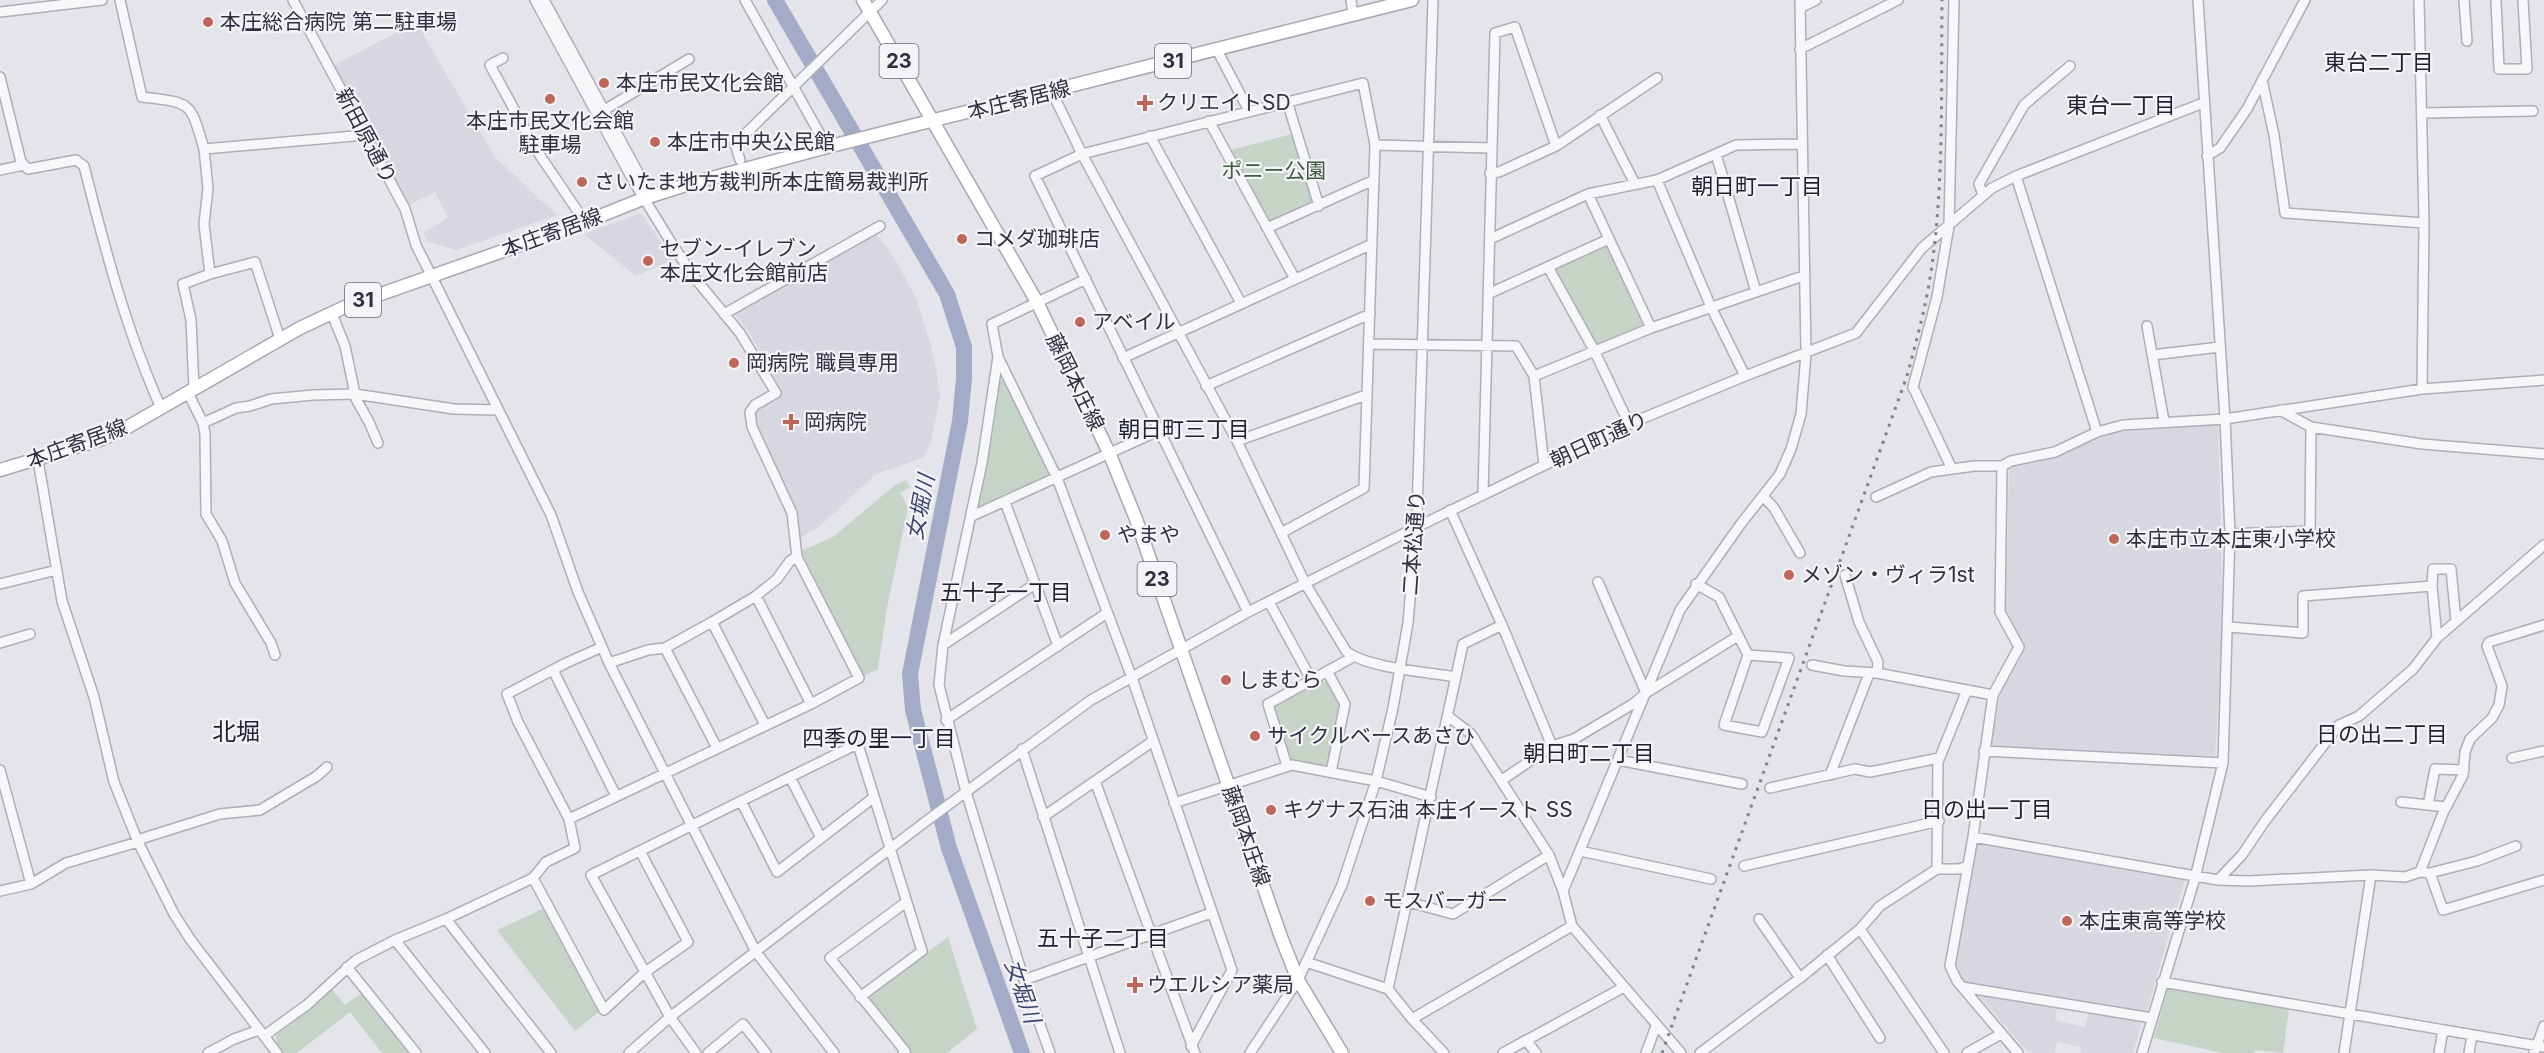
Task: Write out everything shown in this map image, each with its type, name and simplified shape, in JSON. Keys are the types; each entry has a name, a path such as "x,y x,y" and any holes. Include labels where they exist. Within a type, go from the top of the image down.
{"main road":[{"name":"本庄寄居線","path":"0,470 102,439 161,408 280,339 332,314 645,198 829,147 1412,0"},
{"name":"藤岡本庄線","path":"866,5 1037,302 1110,455 1136,519 1281,937 1298,980 1342,1053"}],"street":[{"path":"0,12 102,0"},
{"path":"120,0 142,97 180,101 194,113 204,149 208,189 204,224 210,274"},
{"name":"新田原通り","path":"293,0 405,209 416,245 551,515 578,592 609,663 756,952 834,1053"},
{"path":"535,0 641,178 645,198 672,244 740,333 776,393 755,405 750,412 756,438 792,513 796,554 859,678 811,704 569,819"},
{"path":"544,0 600,112"},
{"path":"746,0 797,85 829,147"},
{"path":"740,160 735,144 830,51 866,5 882,0"},
{"path":"1351,0 1353,15"},
{"name":"二本松通り","path":"1250,1053 1298,980 1342,885 1376,781 1408,623 1417,527 1433,0"},
{"path":"1563,891 1680,610 1696,585 1780,474 1791,449 1801,414 1806,354 1800,4 1816,0"},
{"path":"1800,49 1898,0"},
{"path":"1952,469 1913,387 1938,297 1949,226 1954,0"},
{"path":"2142,1053 2195,878 2223,763 2229,627 2230,534 2226,419 2203,103 2198,0"},
{"path":"2207,156 2220,148 2247,109 2305,0"},
{"path":"2419,0 2424,223 2422,389"},
{"path":"2464,0 2467,41"},
{"path":"2496,0 2499,69 2528,69 2523,0"},
{"path":"1483,495 1490,239 1490,148 1495,33 1515,27 1556,146"},
{"path":"1217,50 1249,111"},
{"path":"503,58 490,65 535,148 585,222"},
{"path":"600,112 689,59"},
{"path":"1983,195 1979,184 2024,105 2070,66"},
{"path":"0,77 21,162 28,170 76,160 84,166 113,279 132,337 161,408"},
{"path":"1490,173 1499,172 1556,146 1657,78"},
{"path":"2262,80 2274,135 2285,213 2424,223"},
{"path":"1248,612 1035,176 1082,154 1363,83 1375,145 1364,488 1281,533"},
{"path":"1052,92 1082,154 1237,441 1305,583 1346,651 1353,657 1400,668 1456,677"},
{"path":"1287,101 1319,206"},
{"name":"朝日町通り","path":"629,1053 670,1017 925,822 1091,700 1248,612 1450,510 1629,424 1746,375 1856,333 1917,254 1992,188 2016,176 2203,103"},
{"path":"2422,113 2533,111"},
{"path":"1600,115 1635,184"},
{"path":"1209,121 1295,279"},
{"path":"204,149 365,135"},
{"path":"1150,136 1240,303"},
{"path":"1490,239 1588,194 1657,180 1736,145 1801,144"},
{"path":"1375,145 1490,148"},
{"path":"1716,154 1756,292"},
{"path":"0,170 24,165"},
{"path":"2016,176 2097,432"},
{"path":"1267,228 1374,180"},
{"path":"1657,180 1711,307 1746,375"},
{"path":"1588,194 1651,328"},
{"path":"724,314 880,226"},
{"path":"1488,294 1609,239"},
{"path":"1123,358 1372,244"},
{"path":"275,655 271,643 235,583 222,541 207,514 207,462 203,423 191,391 191,320 183,284 255,262 280,339"},
{"path":"1548,267 1594,350 1629,424"},
{"path":"1534,376 1651,328 1803,276"},
{"path":"1086,279 992,324 998,357 1057,478 1132,678 1232,970 1193,1050"},
{"path":"332,314 345,346 355,394 378,443"},
{"path":"1206,386 1370,314"},
{"path":"2147,326 2164,421"},
{"path":"1369,344 1515,346 1534,376 1544,465"},
{"path":"2152,355 2220,347"},
{"path":"998,357 972,516 943,645 939,686 964,793 1050,1053"},
{"path":"1876,497 1931,472 2002,466 2011,461 2055,452 2097,432 2123,425 2226,419 2422,389 2544,380"},
{"path":"203,423 236,408 271,399 355,394 454,409 497,410"},
{"path":"1237,441 1366,395"},
{"path":"2280,410 2312,427 2422,444 2544,454"},
{"path":"2230,534 2310,531 2312,427"},
{"path":"972,516 1110,455 1158,431"},
{"path":"38,460 62,602 94,697 114,782 160,889 190,939 277,1053"},
{"path":"2002,466 2000,612 2019,647 1992,695 1973,837 1950,966 1962,987 2018,1053"},
{"path":"1763,496 1774,508 1800,553"},
{"path":"1005,501 1058,646"},
{"path":"1450,510 1502,625 1552,746"},
{"path":"2218,880 2242,855 2265,821 2339,725 2359,716 2413,669 2437,638 2544,545"},
{"path":"609,663 648,650 665,648 712,622 756,596 777,579 796,554"},
{"path":"2437,638 2432,586 2433,569 2451,569 2457,621"},
{"path":"0,584 57,570"},
{"path":"1830,775 1878,662 1859,622 1845,575"},
{"path":"1598,582 1646,693"},
{"path":"943,645 1035,584"},
{"path":"1696,585 1719,597 1748,654 1724,725 1762,732 1789,658 1748,654"},
{"path":"2229,627 2302,633 2303,596 2432,586"},
{"path":"756,596 811,704"},
{"path":"1269,602 1312,681"},
{"path":"946,720 1107,613"},
{"path":"712,622 765,725"},
{"path":"1388,989 1463,644 1502,625"},
{"path":"2544,625 2489,642 2487,646 2502,686 2499,705 2492,718 2470,739 2465,752 2463,775 2446,807 2425,873 2443,910 2544,880"},
{"path":"0,643 30,634"},
{"path":"1502,780 1552,746 1574,739 1633,704 1646,693 1738,636"},
{"path":"208,1053 261,1033 308,1004 356,960 533,878 546,862 575,848 569,819 518,722 507,694 602,647"},
{"path":"665,648 717,748"},
{"path":"1287,766 1268,704 1328,673 1353,657"},
{"path":"1812,665 1873,673 1992,695"},
{"path":"553,670 616,796"},
{"path":"1328,673 1345,704 1331,772"},
{"path":"1937,869 1938,762 1967,690"},
{"path":"1448,716 1471,734 1549,855 1563,891 1572,926 1677,1051"},
{"path":"1043,816 1153,741"},
{"path":"696,1053 670,1017 644,973 591,875 854,746 859,748 905,903 922,951 861,997"},
{"path":"1022,749 1087,957 1120,1053"},
{"path":"1984,751 2223,763"},
{"path":"2512,758 2544,751"},
{"path":"1770,788 1855,769 1870,772 1939,758"},
{"path":"1618,760 1742,784"},
{"path":"1174,803 1229,787 1287,766 1376,781 1431,797"},
{"path":"0,891 31,884 66,863 220,814 260,810 308,783 327,767"},
{"path":"2428,805 2435,769 2464,770"},
{"path":"0,770 31,884"},
{"path":"790,777 821,838"},
{"path":"1095,781 1193,1050"},
{"path":"741,801 777,872 873,798"},
{"path":"2401,802 2446,807"},
{"path":"1744,866 1939,821"},
{"path":"1973,837 2195,878 2249,881 2371,875 2405,876 2477,861 2516,846"},
{"path":"533,878 604,1010 644,973 688,942 640,851"},
{"path":"1580,851 1711,879"},
{"path":"1408,902 1453,915 1549,855"},
{"path":"1700,1053 1800,978 1860,929 1880,906 1937,869 1959,869 1968,866"},
{"path":"2344,1053 2371,875"},
{"path":"903,1053 905,1051 830,957 905,903"},
{"path":"1024,980 1211,913"},
{"path":"1759,919 1800,978"},
{"path":"446,920 551,1053"},
{"path":"1412,1019 1572,926"},
{"path":"1860,929 1944,1053"},
{"path":"395,940 485,1053"},
{"path":"1827,955 1880,1038"},
{"path":"1306,962 1388,989 1444,1053"},
{"path":"348,967 416,1053"},
{"path":"2162,982 2351,1013 2538,1049 2544,1026"},
{"path":"1503,1053 1624,987"},
{"path":"1962,987 2152,1018"},
{"path":"708,1053 743,1024 766,1053"},
{"path":"1646,1053 1656,1026"},
{"path":"2439,1053 2443,1030"},
{"path":"1967,1053 2001,1034"},
{"path":"2469,1053 2472,1035"},
{"path":"1526,1040 1536,1053"}],"shaded area":[{"path":"419,21 425,38 495,157 557,215 456,250 428,242 423,233 448,218 435,192 409,205 334,65"},
{"path":"641,213 673,260 636,276 584,234"},
{"path":"876,234 895,259 916,298 930,342 940,397 931,442 923,458 876,474 820,526 800,538 798,514 755,423 755,413 759,407 782,392 748,330 734,313"},
{"name":"本庄市立本庄東小学校","path":"2218,425 2223,622 2215,757 1991,747 2000,694 2023,645 2006,610 2009,467 2058,454 2114,432"},
{"name":"本庄東高等学校","path":"1977,842 2185,879 2146,1014 1964,982 1954,964"},
{"path":"1976,992 2057,1006 2055,1020 2085,1027 2089,1011 2142,1021 2133,1053 2081,1053 2081,1047 2057,1042 2055,1053 2032,1053 2024,1048"}],"green space":[{"name":"ポニー公園","path":"1292,134 1313,199 1312,204 1270,222 1267,221 1231,150"},
{"path":"1605,246 1609,247 1643,323 1641,328 1600,344 1595,343 1554,270"},
{"path":"1005,379 1050,470 1048,475 985,507 978,505 992,439 1000,381"},
{"path":"906,480 910,487 900,493 908,507 887,608 878,669 864,676 801,551 833,537 895,485"},
{"path":"1322,680 1327,682 1339,705 1328,764 1325,766 1292,762 1273,710 1274,705"},
{"path":"545,908 600,1011 575,1031 497,930"},
{"path":"948,937 977,1029 947,1053 911,1053 870,1002 872,993"},
{"path":"2168,988 2289,1009 2283,1053 2255,1050 2254,1053 2223,1053 2154,1038"},
{"path":"332,989 345,1005 362,993 409,1053 382,1053 350,1012 297,1053 283,1053 277,1045 276,1035"}],"waterway":[{"name":"女堀川","path":"775,0 947,294 964,347 960,421 910,674 913,710 949,848 1022,1053"}],"railway":[{"path":"1662,1053 1911,362 1927,293 1936,232 1941,133 1942,0"}],"place":[{"name":"本庄総合病院 第二駐車場","path":"208,22"},
{"name":"本庄市民文化会館","path":"604,83"},
{"name":"本庄市民文化会館 駐車場","path":"550,99"},
{"name":"クリエイトSD","path":"1145,103"},
{"name":"本庄市中央公民館","path":"655,142"},
{"name":"さいたま地方裁判所本庄簡易裁判所","path":"582,182"},
{"name":"コメダ珈琲店","path":"962,239"},
{"name":"セブン-イレブン 本庄文化会館前店","path":"648,261"},
{"name":"アベイル","path":"1080,322"},
{"name":"岡病院 職員専用","path":"734,363"},
{"name":"岡病院","path":"791,422"},
{"name":"やまや","path":"1105,535"},
{"name":"本庄市立本庄東小学校","path":"2114,539"},
{"name":"メゾン・ヴィラ1st","path":"1789,575"},
{"name":"しまむら","path":"1226,680"},
{"name":"サイクルベースあさひ","path":"1255,736"},
{"name":"キグナス石油 本庄イースト SS","path":"1271,810"},
{"name":"モスバーガー","path":"1370,901"},
{"name":"本庄東高等学校","path":"2067,921"},
{"name":"ウエルシア薬局","path":"1135,985"}],"district":[{"name":"東台二丁目","path":"2379,62"},
{"name":"東台一丁目","path":"2121,105"},
{"name":"朝日町一丁目","path":"1757,186"},
{"name":"朝日町三丁目","path":"1184,429"},
{"name":"五十子一丁目","path":"1006,592"},
{"name":"北堀","path":"236,732"},
{"name":"日の出二丁目","path":"2382,734"},
{"name":"四季の里一丁目","path":"879,738"},
{"name":"朝日町二丁目","path":"1589,753"},
{"name":"日の出一丁目","path":"1987,809"},
{"name":"五十子二丁目","path":"1103,938"}]}
